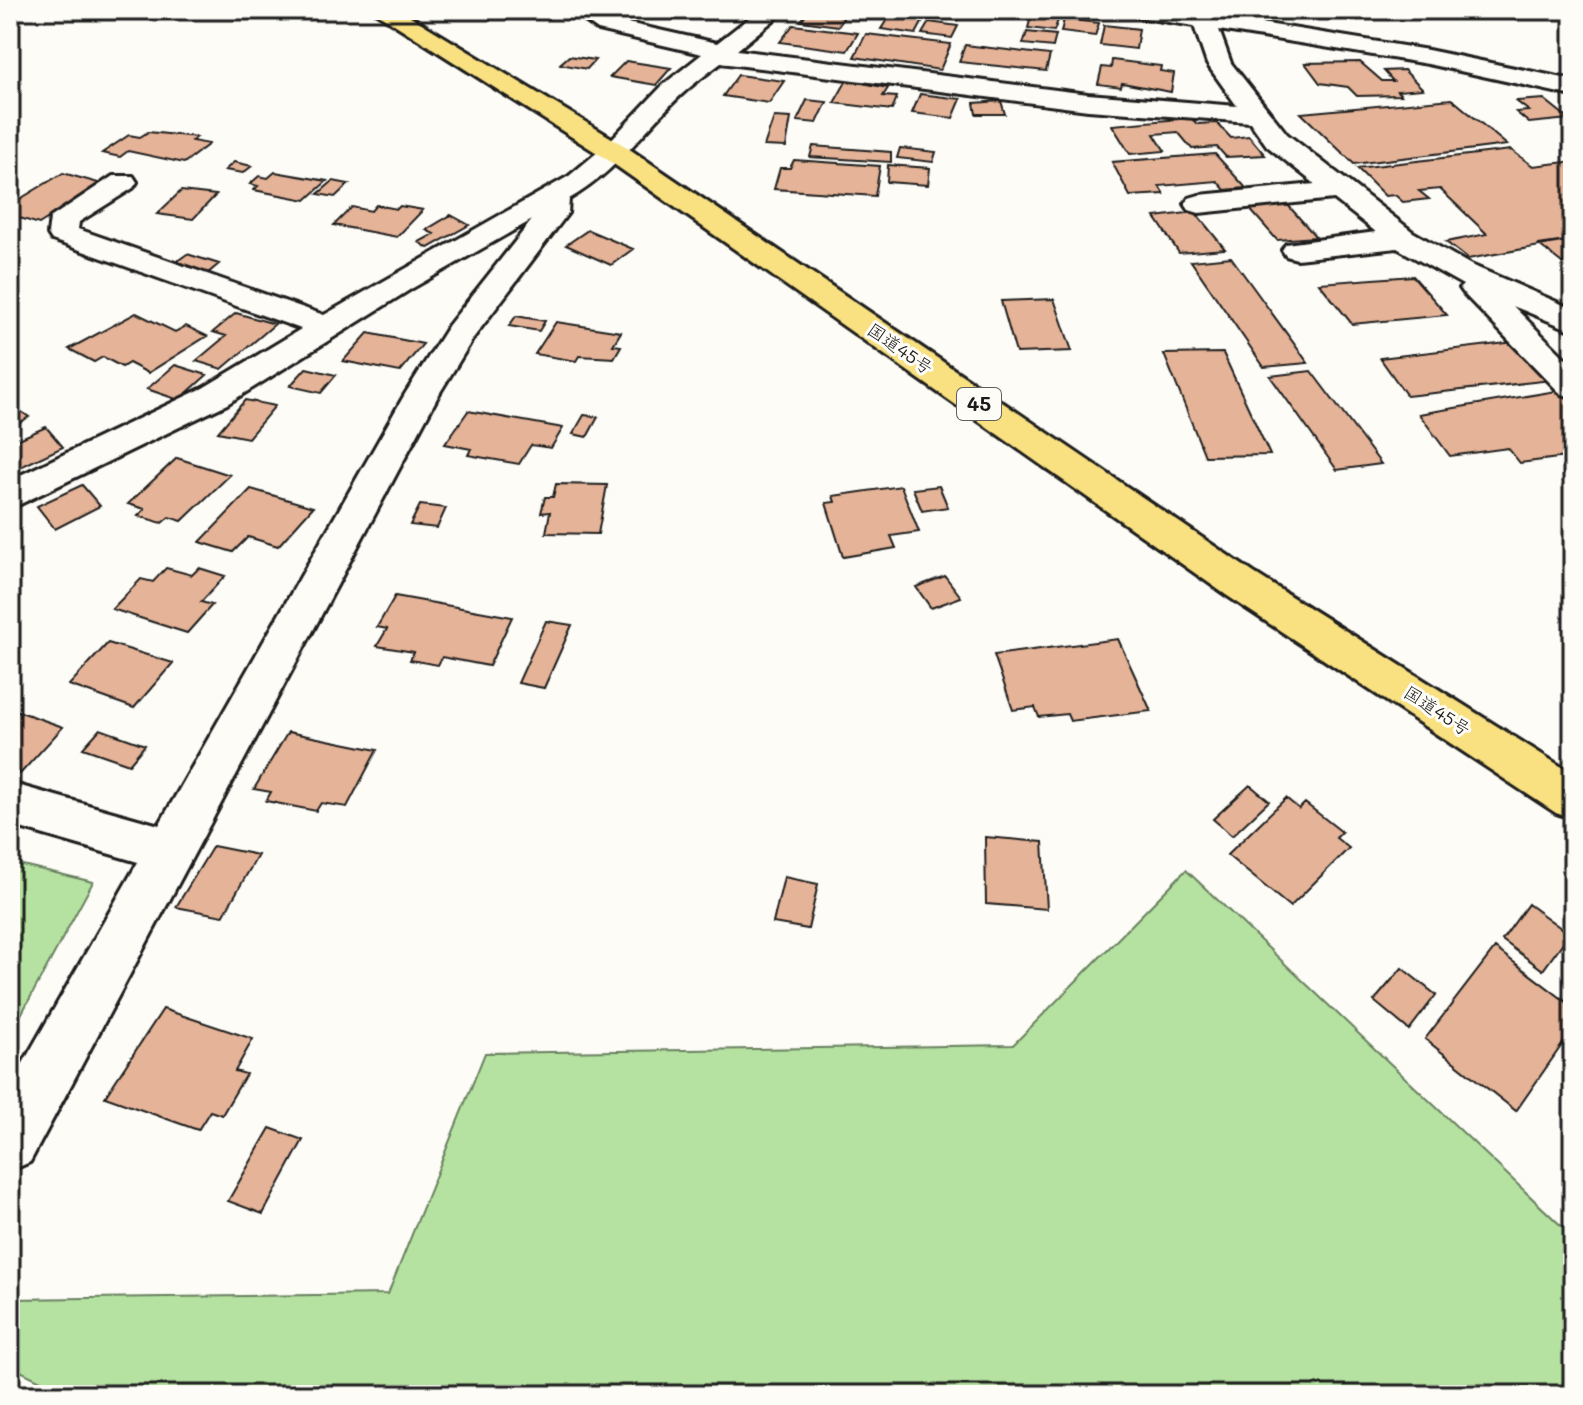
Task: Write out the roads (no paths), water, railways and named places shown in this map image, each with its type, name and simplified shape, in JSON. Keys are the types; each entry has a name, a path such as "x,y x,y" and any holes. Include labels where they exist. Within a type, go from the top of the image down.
{"highway":[{"name":"国道45号","path":"384,10 615,152 1240,584 1573,799"}],"street":[{"path":"593,10 593,16 606,25 717,53 1088,102 1258,115"},
{"path":"10,496 215,396 327,327 579,182 615,152 673,89 774,10"},
{"path":"1137,10 1205,16 1428,57 1573,88"},
{"path":"1205,16 1219,64 1277,140 1402,238 1460,272 1573,321"},
{"path":"123,182 65,218 63,234 327,327"},
{"path":"1199,204 1339,190"},
{"path":"10,1142 422,394 460,333 553,213 555,195"},
{"path":"1297,250 1402,238"},
{"path":"1460,272 1573,386"},
{"path":"10,804 172,850"}]}
